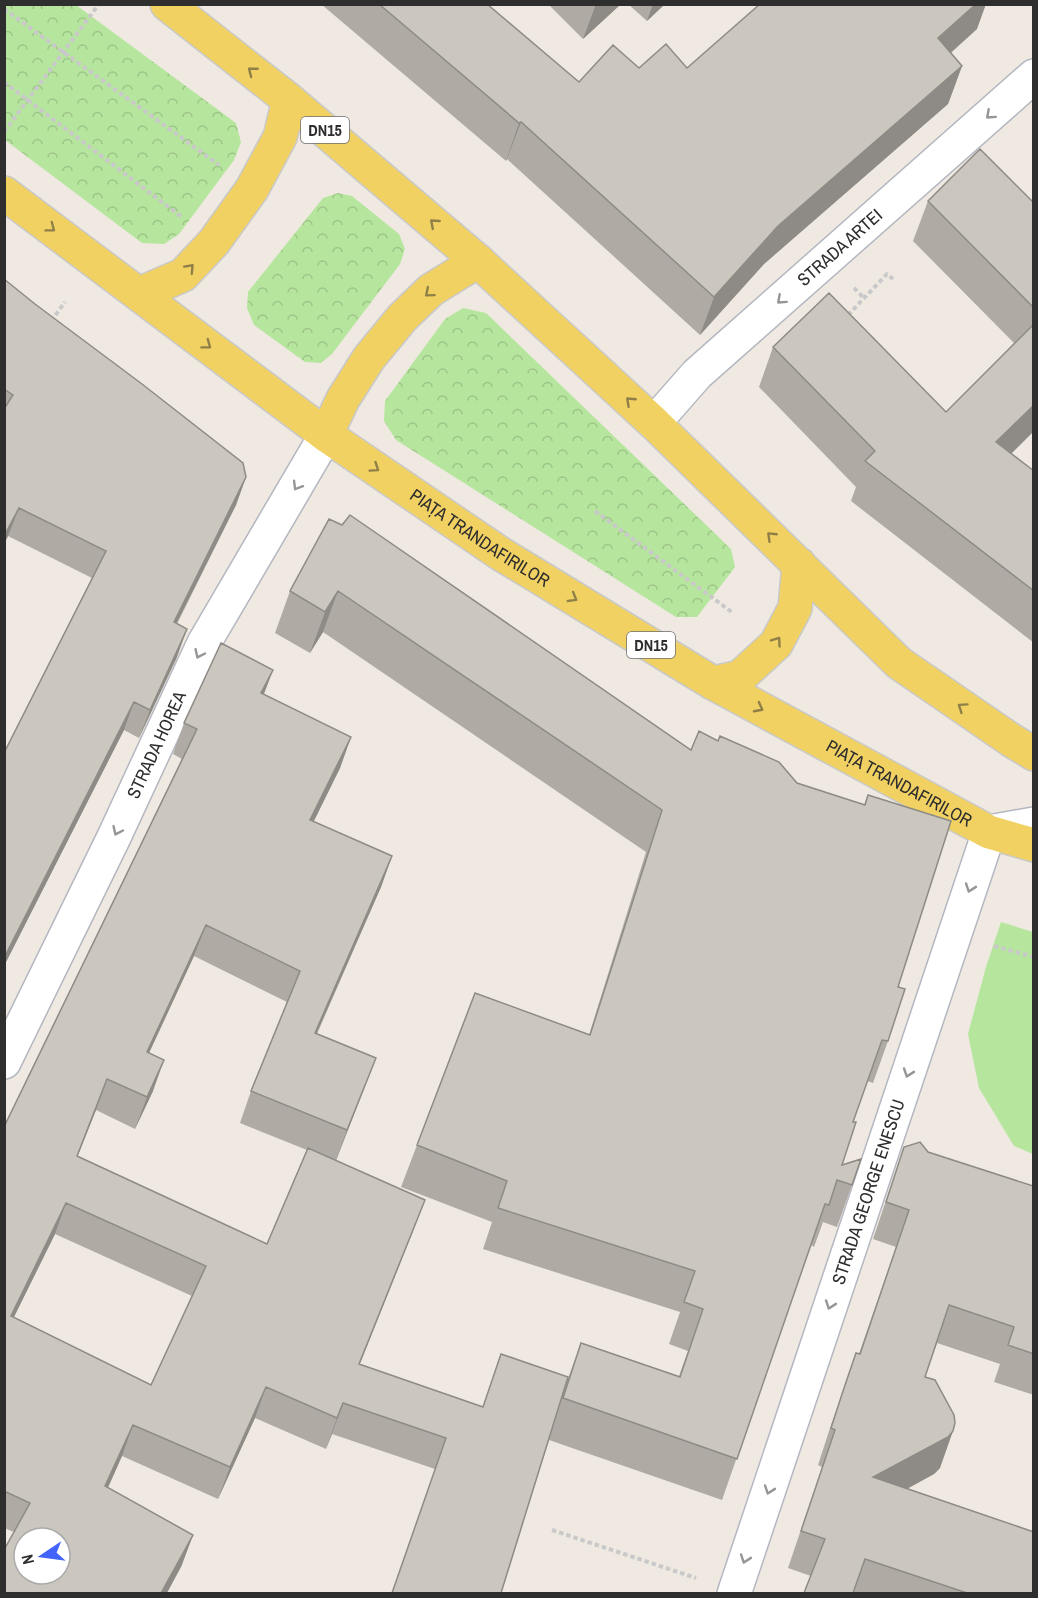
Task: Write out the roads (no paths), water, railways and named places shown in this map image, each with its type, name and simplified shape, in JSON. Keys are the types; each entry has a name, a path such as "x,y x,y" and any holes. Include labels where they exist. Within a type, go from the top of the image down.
{"main road":[{"name":"DN15","path":"167,4 289,100 478,261 654,423 899,663 1022,747"},
{"path":"139,294 183,275 214,242 252,189 280,137 289,100"},
{"name":"PIAȚA TRANDAFIRILOR","path":"4,193 326,435 501,554 713,683 989,832 1034,845"},
{"path":"326,435 344,399 369,358 402,318 431,290 478,261"},
{"path":"713,683 740,677 776,644 795,608 799,564"}],"street":[{"name":"STRADA ARTEI","path":"654,423 697,374 1034,76"},
{"name":"STRADA HOREA","path":"4,1062 14,1019 114,837 204,643 326,435"},
{"path":"989,832 1034,824"},
{"path":"989,832 1034,858"},
{"name":"STRADA GEORGE ENESCU","path":"720,1587 989,832"}]}
